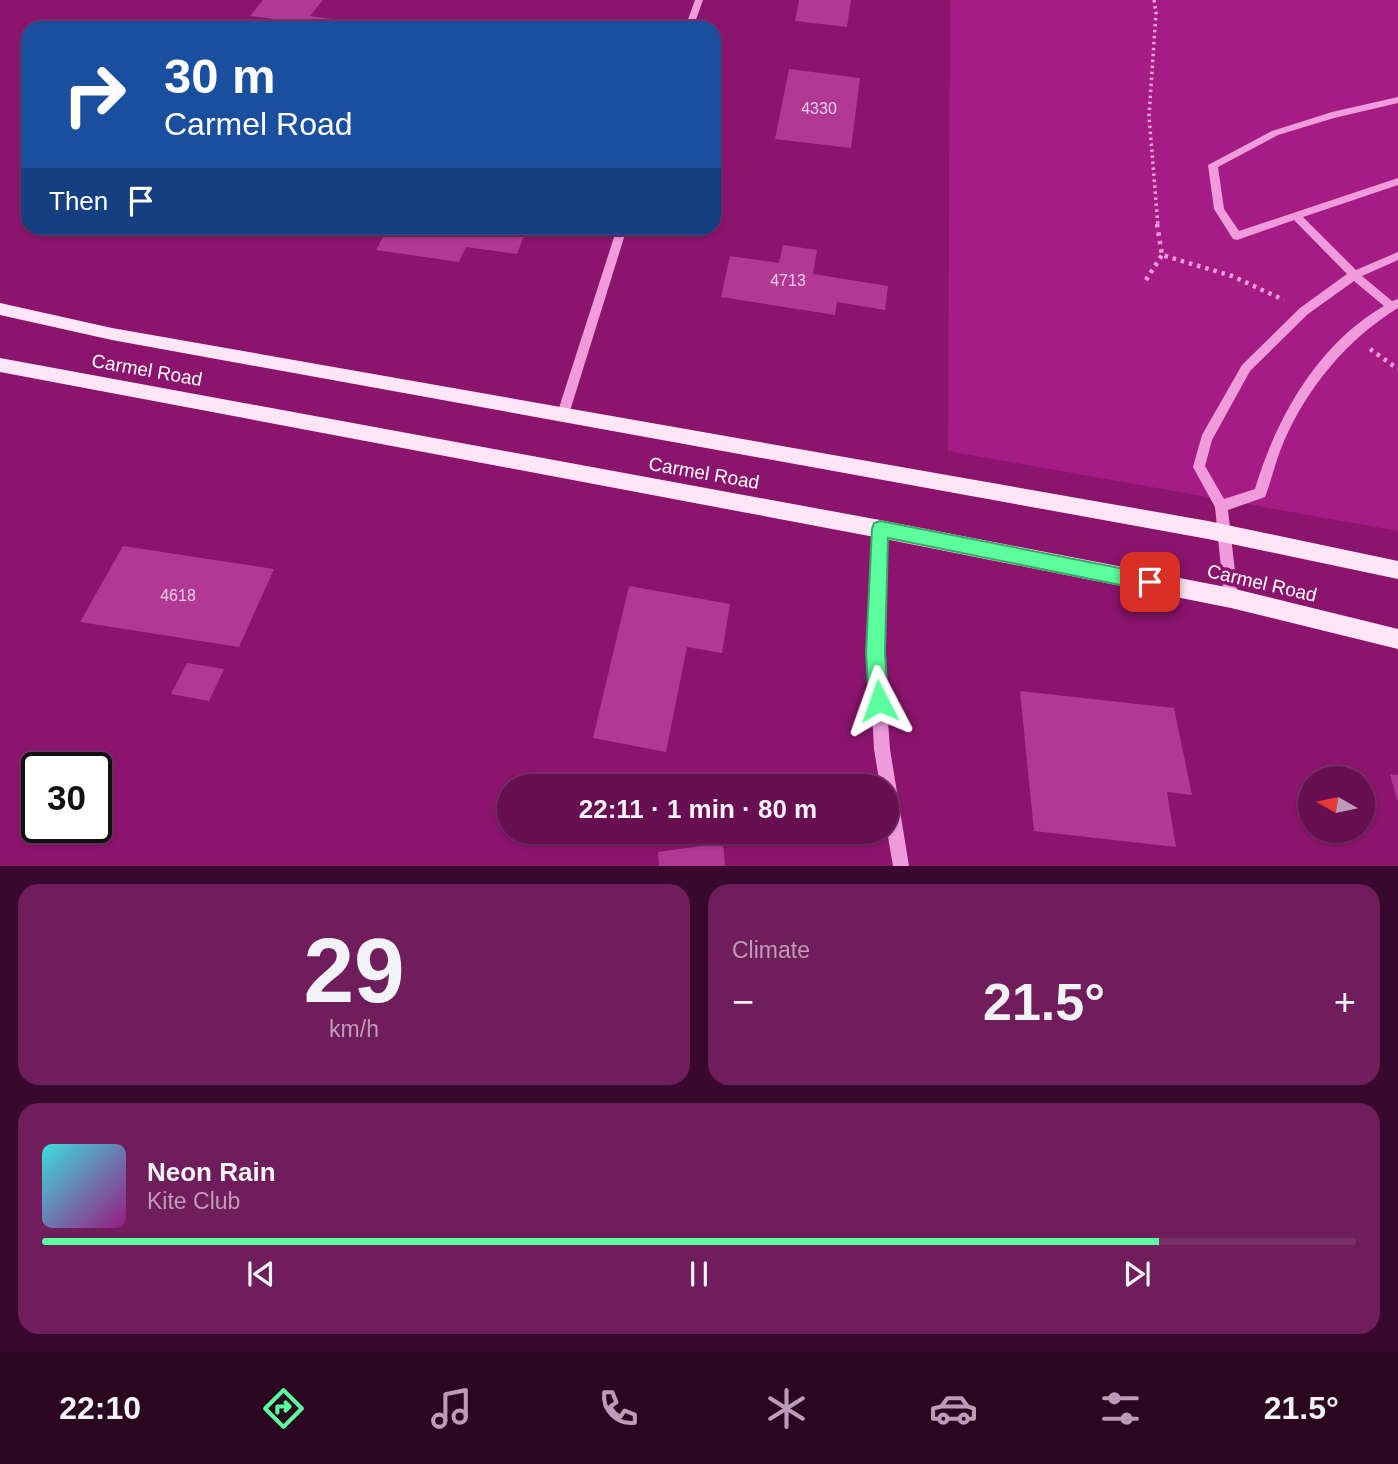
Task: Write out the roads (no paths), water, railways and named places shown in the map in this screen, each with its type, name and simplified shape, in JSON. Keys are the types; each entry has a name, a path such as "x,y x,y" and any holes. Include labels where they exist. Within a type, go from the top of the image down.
{"main road":[{"name":"Carmel Road","path":"0,309 112,334 1224,533 1398,570"},
{"name":"Carmel Road","path":"0,365 880,529 1231,598 1398,639"}],"street":[{"path":"692,21 699,0"},
{"path":"1221,506 1260,493 1266,465 1292,411 1349,337 1366,321 1395,305 1354,275 1296,216 1398,181"},
{"path":"563,414 620,235"},
{"path":"1231,598 1221,506 1199,467 1206,439 1246,368 1292,321 1354,275 1398,256"},
{"path":"880,529 876,653 882,749 901,866"}],"lane":[{"path":"1296,216 1237,236 1219,209 1213,165 1275,133 1332,115 1398,100"}]}
